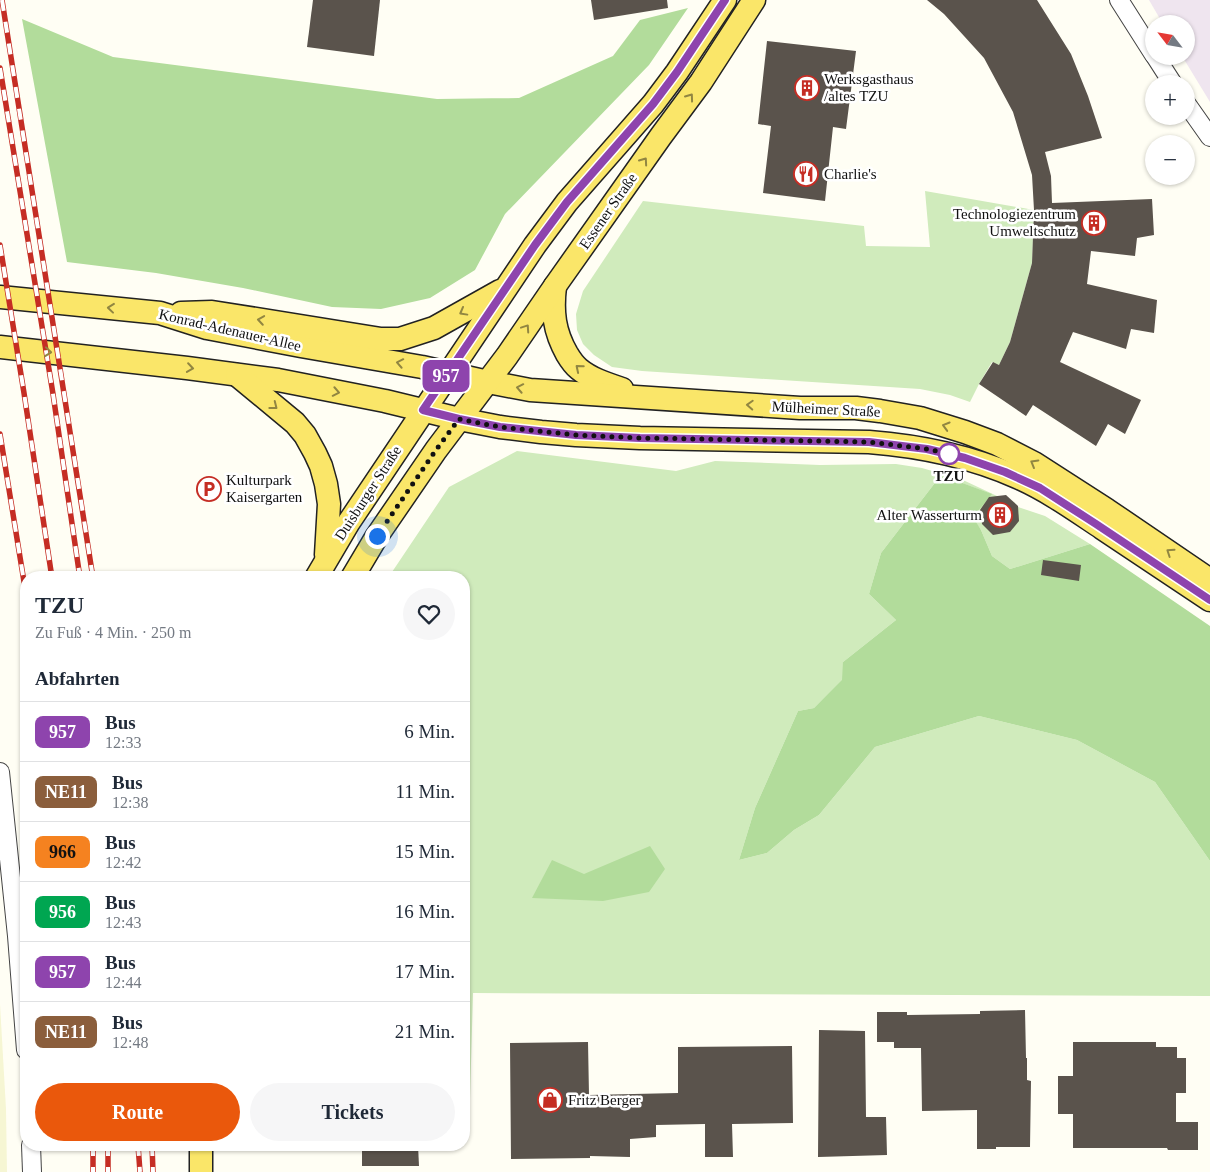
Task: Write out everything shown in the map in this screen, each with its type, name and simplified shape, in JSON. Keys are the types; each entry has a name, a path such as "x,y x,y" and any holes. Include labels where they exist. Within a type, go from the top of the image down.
{"main road":[{"path":"423,410 535,245 567,202 653,104 677,72 725,0"},
{"name":"Essener Straße","path":"459,419 507,356 701,82 754,0"},
{"path":"555,286 553,303 555,328 570,360 594,379 656,399"},
{"path":"160,313 212,312 372,338 400,339 434,328 505,289"},
{"name":"Konrad-Adenauer-Allee","path":"0,298 160,313 208,328 403,364 488,382"},
{"path":"0,347 278,380 385,401 459,419 377,536 356,571"},
{"path":"236,375 295,423 316,453 326,484 329,504 321,568"},
{"name":"Mülheimer Straße","path":"488,382 530,390 656,399 800,408 856,408 920,418 997,444 1034,463 1210,580"},
{"name":"Duisburger Straße","path":"321,568 423,410"},
{"name":"Mülheimer Straße","path":"459,419 500,427 576,435 869,442 927,449 965,458 1005,472 1036,486 1210,600"},
{"path":"200,1151 201,1172"}],"street":[{"path":"1119,0 1145,42"},
{"path":"1195,115 1210,136"},
{"path":"0,772 20,974"},
{"path":"32,1151 32,1172"}],"shaded area":[{"path":"1149,0 1210,0 1210,102 1187,65 1195,65 1195,15 1158,15"}],"green space":[{"path":"688,8 649,65 505,214 475,270 430,298 381,309 332,307 243,288 156,273 67,262 22,19 113,57 437,99 519,98 613,56 640,20"},
{"path":"925,191 1034,210 1032,263 1010,342 999,365 992,362 970,402 950,395 920,389 642,371 612,367 594,355 583,344 577,330 576,314 583,291 643,201 864,226 866,246 930,247"},
{"path":"517,451 676,471 715,461 820,465 896,464 922,468 963,480 1014,502 1018,507 1045,516 1090,544 1010,569 992,556 981,530 972,517 991,494 941,475 881,553 869,594 896,620 843,662 843,680 814,708 798,711 755,808 739,860 767,853 794,830 819,815 875,747 979,716 1077,740 1155,782 1210,861 1210,996 473,993 470,1099 470,571 393,571 449,487"},
{"path":"941,475 992,494 973,517 992,556 1010,569 1090,544 1210,626 1210,861 1155,782 1077,740 979,716 875,747 819,815 794,830 767,853 739,860 755,808 798,711 814,708 842,680 843,662 896,620 869,594 881,553"},
{"path":"650,846 665,869 649,892 603,901 532,898 552,860 584,874"},
{"path":"0,1004 6,1109 7,1172 0,1172"}],"building":[{"path":"313,0 380,0 374,56 307,47"},
{"path":"591,0 667,0 668,8 594,20"},
{"name":"Technologiezentrum Umweltschutz","path":"927,0 1037,0 1071,54 1102,138 1045,152 1051,176 1052,203 1152,199 1154,235 1137,238 1135,256 1091,251 1087,284 1157,300 1154,333 1131,329 1126,349 1073,332 1060,362 1141,400 1125,434 1108,424 1096,446 1033,405 1026,416 979,384 993,362 999,365 1010,342 1032,263 1034,210 1032,175 1013,112 984,58 944,14"},
{"name":"Werksgasthaus /altes TZU","path":"767,41 856,51 846,129 833,127 825,201 763,193 771,126 758,124"},
{"name":"Alter Wasserturm","path":"1006,495 1018,506 1019,521 1010,532 993,535 982,524 980,510 989,497"},
{"path":"1043,560 1081,565 1079,581 1041,575"},
{"path":"1025,1010 1027,1080 1031,1081 1030,1147 977,1149 977,1110 922,1111 921,1048 894,1048 894,1042 877,1042 877,1012 907,1012 907,1015 980,1014 980,1011"},
{"path":"819,1030 865,1031 866,1117 886,1117 887,1155 818,1157"},
{"path":"588,1042 589,1095 678,1093 678,1047 792,1046 793,1123 732,1124 733,1157 705,1157 705,1124 656,1125 656,1137 630,1139 630,1157 590,1156 590,1158 511,1159 510,1043"},
{"path":"1073,1042 1156,1042 1156,1047 1177,1047 1177,1058 1186,1058 1186,1093 1176,1093 1176,1122 1198,1122 1198,1150 1168,1150 1167,1148 1073,1148 1073,1114 1058,1114 1058,1076 1073,1076"},
{"path":"362,1151 418,1151 419,1166 362,1166"}],"railway":[{"path":"2,0 92,571"},
{"path":"0,68 53,394 79,571"},
{"path":"0,245 51,571"},
{"path":"0,434 22,571"},
{"path":"93,1151 93,1172"},
{"path":"108,1151 108,1172"},
{"path":"138,1151 140,1172"},
{"path":"152,1151 153,1172"}],"bus line":[{"name":"957","path":"725,0 677,72 653,104 567,202 535,245 423,410 500,427 541,432 640,438 869,442 897,444 965,458 1016,476 1040,488 1140,552 1210,600"}],"place":[{"name":"Werksgasthaus /altes TZU","path":"807,88"},
{"name":"Charlie's","path":"806,174"},
{"name":"Technologiezentrum Umweltschutz","path":"1094,223"},
{"name":"TZU","path":"949,454"},
{"name":"Kulturpark Kaisergarten","path":"209,489"},
{"name":"Alter Wasserturm","path":"1000,515"},
{"name":"Fritz Berger","path":"550,1100"}],"route":[{"path":"377,536 459,419 500,427 576,435 869,442 897,444 949,454"}]}
